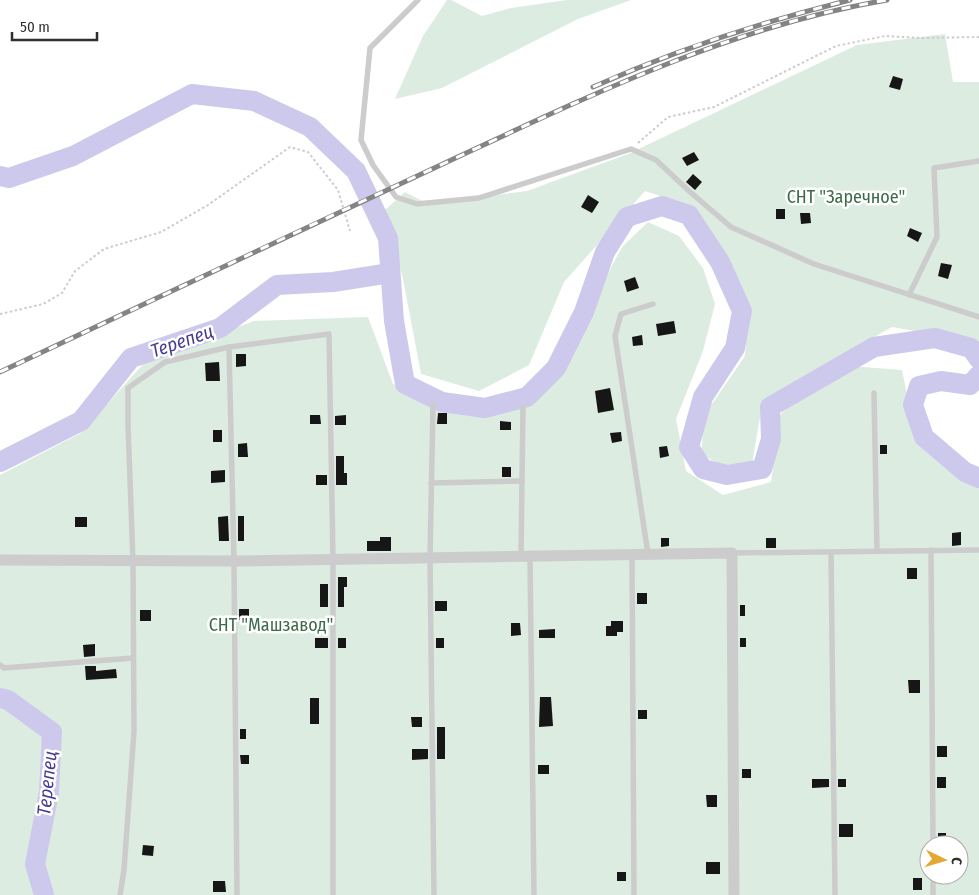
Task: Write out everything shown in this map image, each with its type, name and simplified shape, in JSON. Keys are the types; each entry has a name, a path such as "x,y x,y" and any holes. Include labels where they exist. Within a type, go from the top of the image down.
{"street":[{"path":"0,560 133,562 732,553 734,895"}],"lane":[{"path":"418,0 370,48 361,140 372,165 396,197 417,204 479,198 631,149 656,160 732,227 814,264 979,316"},
{"path":"909,295 937,237 934,168 979,160"},
{"path":"648,554 615,336 621,314 653,304"},
{"path":"120,895 124,870 134,731 133,562 128,388 165,362 229,347 329,334 333,559 333,895"},
{"path":"229,347 234,561 237,895"},
{"path":"874,393 877,551"},
{"path":"433,405 430,558 434,895"},
{"path":"523,406 522,481 526,556 534,895"},
{"path":"432,483 522,481"},
{"path":"931,550 933,835"},
{"path":"732,553 979,550"},
{"path":"831,552 835,895"},
{"path":"632,555 634,895"},
{"path":"0,665 4,668 133,658"}],"path":[{"path":"631,149 668,117 714,107 836,46 885,36 921,38 979,37"},
{"path":"0,314 43,304 62,293 75,271 104,249 160,232 208,205 290,147 308,152 338,190 350,231"}],"green space":[{"path":"447,0 451,0 482,16 511,8 567,0 631,0 578,19 442,88 395,99 423,36"},
{"name":"СНТ \"Заречное\"","path":"945,34 953,82 979,82 979,342 892,327 763,400 752,464 725,469 701,453 705,414 745,356 748,311 726,255 684,204 645,191 564,282 529,365 479,391 421,374 403,279 385,210 405,192 428,204 527,191 628,154 857,45"},
{"name":"СНТ \"Машзавод\"","path":"648,222 679,236 703,268 715,304 703,351 676,419 686,471 723,495 771,482 780,415 798,397 850,366 902,370 916,439 971,481 979,483 979,895 0,895 0,475 81,433 145,362 254,321 368,317 393,384 437,404 483,416 517,407 562,371 590,307 622,247"}],"building":[{"path":"893,76 903,79 900,90 889,87"},
{"path":"694,152 699,160 687,166 682,158"},
{"path":"693,174 702,182 695,190 686,182"},
{"path":"588,195 599,202 592,213 581,207"},
{"path":"776,209 785,209 785,219 776,219"},
{"path":"800,213 810,213 811,223 801,224"},
{"path":"910,228 922,233 918,242 907,236"},
{"path":"941,263 952,265 948,279 938,276"},
{"path":"635,277 639,288 627,292 624,281"},
{"path":"674,321 676,333 658,336 656,324"},
{"path":"642,335 643,345 633,346 632,337"},
{"path":"236,354 246,354 246,366 236,367"},
{"path":"219,362 220,381 206,381 205,363"},
{"path":"610,388 614,410 598,413 595,391"},
{"path":"438,413 447,413 447,424 437,424"},
{"path":"310,415 320,415 321,424 310,424"},
{"path":"346,415 346,425 335,425 335,416"},
{"path":"500,421 511,422 511,430 500,430"},
{"path":"213,430 222,430 222,442 213,442"},
{"path":"621,432 622,441 612,443 610,433"},
{"path":"247,443 248,457 238,457 238,444"},
{"path":"880,445 887,445 887,454 880,454"},
{"path":"667,446 669,456 660,458 659,447"},
{"path":"336,456 344,456 344,473 347,473 347,485 336,485"},
{"path":"502,467 511,467 511,477 502,477"},
{"path":"225,470 225,482 211,483 211,471"},
{"path":"316,475 327,475 327,485 316,485"},
{"path":"228,516 229,541 219,541 218,517"},
{"path":"238,516 244,516 244,541 238,541"},
{"path":"75,517 87,517 87,527 75,527"},
{"path":"961,532 961,545 952,546 952,533"},
{"path":"380,537 391,537 391,551 367,551 367,541 380,541"},
{"path":"661,538 669,538 669,546 661,547"},
{"path":"766,538 776,538 776,548 766,548"},
{"path":"907,568 917,568 917,579 907,579"},
{"path":"338,577 347,577 347,587 344,587 344,607 338,607"},
{"path":"320,584 328,584 328,607 320,607"},
{"path":"637,593 647,593 647,604 637,604"},
{"path":"435,601 447,601 447,611 435,611"},
{"path":"740,605 745,605 745,616 740,616"},
{"path":"239,609 249,609 249,619 239,620"},
{"path":"140,610 151,610 151,621 140,621"},
{"path":"611,621 623,621 623,632 617,632 617,636 606,636 606,626 611,626"},
{"path":"511,623 520,623 521,635 511,636"},
{"path":"555,629 555,638 539,638 539,630"},
{"path":"315,638 328,638 328,648 315,648"},
{"path":"338,638 346,638 346,648 338,648"},
{"path":"436,638 444,638 444,648 436,648"},
{"path":"740,638 746,638 746,647 740,647"},
{"path":"95,644 95,656 84,657 83,645"},
{"path":"85,666 96,666 96,671 116,669 117,678 86,680"},
{"path":"908,680 920,680 920,693 909,693"},
{"path":"540,697 551,697 553,726 539,727"},
{"path":"310,698 319,698 319,724 310,724"},
{"path":"638,710 647,710 647,719 638,719"},
{"path":"411,717 422,717 422,727 412,727"},
{"path":"437,727 445,727 445,759 437,759"},
{"path":"240,729 246,729 246,739 240,739"},
{"path":"937,746 947,746 947,757 937,757"},
{"path":"412,749 428,749 428,759 412,760"},
{"path":"240,755 249,755 249,764 241,764"},
{"path":"538,765 549,765 549,774 538,774"},
{"path":"742,769 751,769 751,778 742,778"},
{"path":"937,777 946,777 946,788 937,788"},
{"path":"812,779 829,779 829,787 812,788"},
{"path":"838,779 846,779 846,787 838,787"},
{"path":"706,795 717,795 717,807 707,807"},
{"path":"839,824 853,824 853,837 839,837"},
{"path":"938,833 946,833 946,835 938,835"},
{"path":"143,845 154,846 153,856 142,855"},
{"path":"706,862 720,862 720,874 706,874"},
{"path":"617,872 626,872 626,881 617,881"},
{"path":"913,878 919,878 919,885 922,885 922,890 913,890"},
{"path":"213,881 225,881 226,892 213,892"}],"waterway":[{"path":"0,176 9,178 73,156 192,94 254,101 310,127 356,171 388,238 394,321 405,384 442,402 485,408 527,397 556,368 584,312 605,252 627,217 662,206 689,215 720,262 742,311 735,348 703,397 689,447 703,469 727,475 762,469 771,439 770,407 874,347 935,338 971,348 979,359"},
{"name":"Терепец","path":"0,462 81,421 131,358 220,328 277,285 333,282 390,273"},
{"path":"979,375 970,385 941,381 919,386 913,405 924,437 965,472 979,478"},
{"name":"Терепец","path":"0,698 8,700 52,732 49,792 35,864 44,895"}],"railway":[{"path":"593,87 656,60 720,38 850,0"},
{"path":"0,372 554,112 662,66 717,45 773,27 829,12 887,0"}]}
